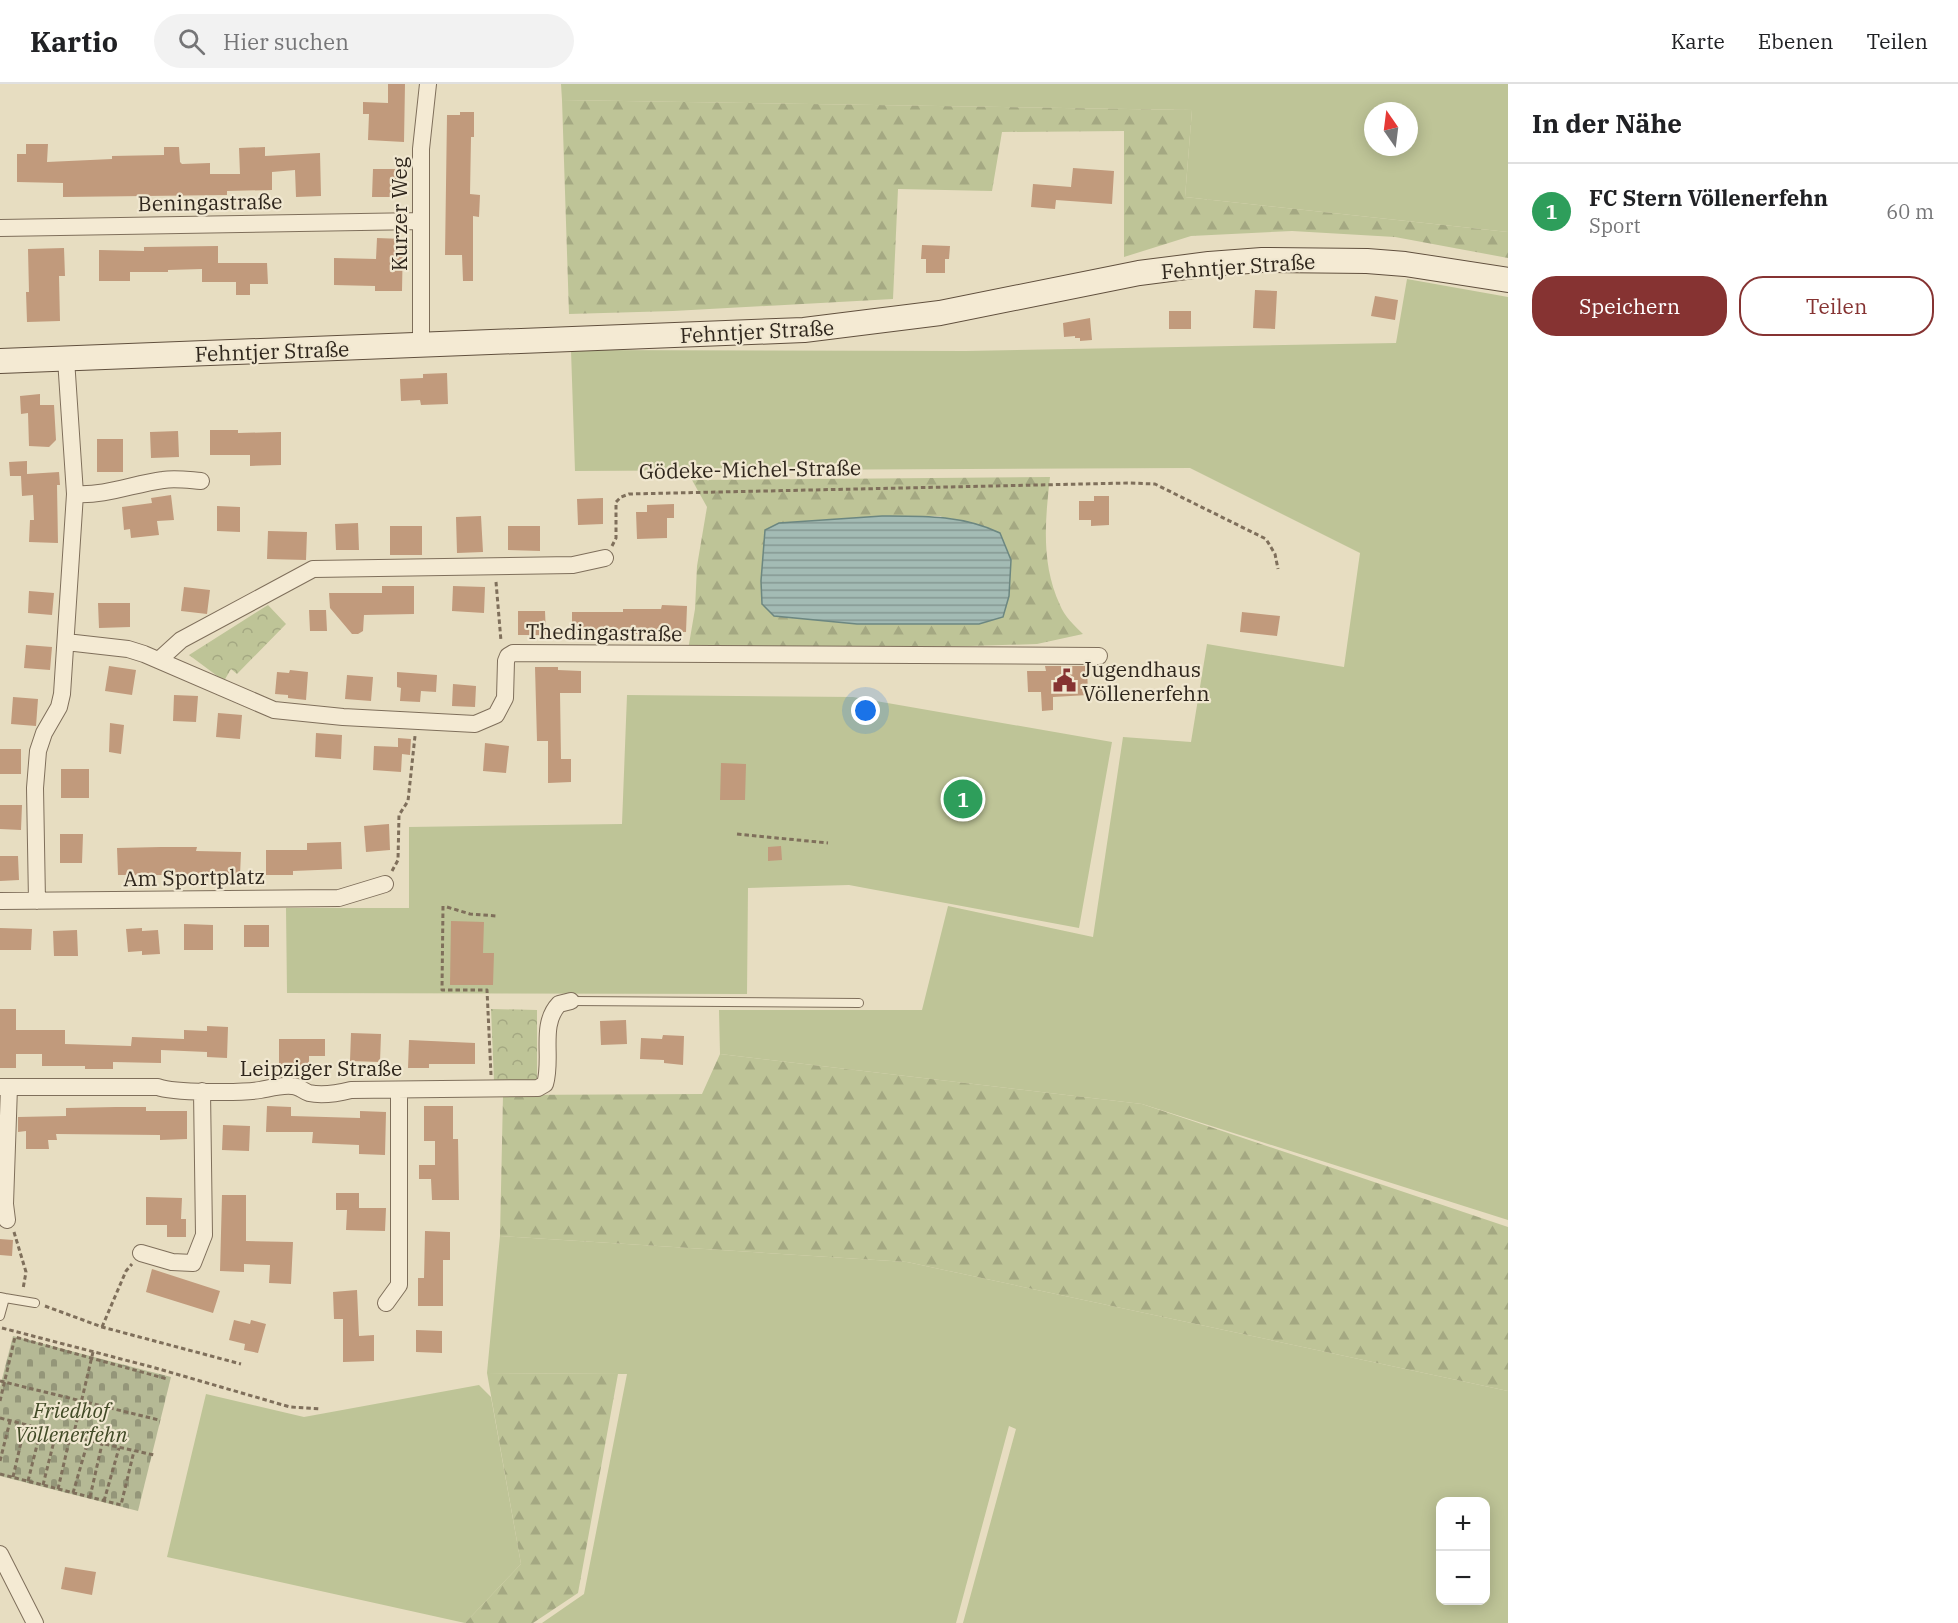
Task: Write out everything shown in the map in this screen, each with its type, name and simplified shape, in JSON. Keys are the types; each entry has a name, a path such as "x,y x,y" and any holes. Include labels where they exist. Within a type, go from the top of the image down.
{"street":[{"name":"Kurzer Weg","path":"421,345 421,149 428,84"},
{"name":"Beningastraße","path":"0,228 421,221"},
{"name":"Fehntjer Straße","path":"0,361 804,330 940,313 1139,273 1262,260 1377,262 1508,280"},
{"path":"37,901 35,788 38,751 44,733 59,706 66,642 75,494 66,360"},
{"path":"75,494 91,495 163,480 201,481"},
{"path":"159,660 181,640 313,569 573,565 605,558"},
{"name":"Thedingastraße","path":"66,642 128,649 159,660 274,710 343,717 475,724 496,715 505,698 508,656 519,653 1099,656"},
{"name":"Am Sportplatz","path":"0,901 339,898 386,884"},
{"name":"Leipziger Straße","path":"4,1087 158,1087 166,1090 202,1091 260,1090 272,1086 296,1086 309,1093 341,1093 351,1090 538,1088 545,1084 549,1072 549,1018 559,1004 571,1001"},
{"path":"4,1087 7,1220"},
{"path":"141,1253 172,1262 193,1263 204,1235 202,1091"},
{"path":"386,1303 399,1285 399,1091"},
{"path":"0,1554 35,1623"}],"lane":[{"path":"571,1001 859,1003"},
{"path":"0,1316 3,1297 35,1303"}],"path":[{"name":"Gödeke-Michel-Straße","path":"605,558 616,538 616,502 629,494 1129,483 1155,484 1266,538 1275,554 1278,569"},
{"path":"495,565 501,649 508,656"},
{"path":"386,884 398,860 399,815 408,801 417,721"},
{"path":"737,834 828,843"},
{"path":"492,1089 487,990 442,990 445,906 470,914 497,916"},
{"path":"7,1220 16,1237 26,1272 22,1293 35,1303 102,1327 241,1364"},
{"path":"102,1327 126,1271 141,1253"},
{"path":"0,1327 290,1407 321,1409"},
{"path":"0,1401 2,1382 15,1337 167,1378"},
{"path":"58,1489 93,1352"},
{"path":"2,1382 159,1420"},
{"path":"0,1418 88,1441 154,1455"},
{"path":"0,1461 10,1421"},
{"path":"13,1477 26,1425"},
{"path":"28,1481 41,1429"},
{"path":"43,1485 56,1433"},
{"path":"73,1493 88,1441"},
{"path":"90,1497 102,1444"},
{"path":"105,1501 118,1448"},
{"path":"0,1474 121,1505 134,1451"}],"green space":[{"path":"561,84 1508,84 1508,232 1185,197 1192,110 562,100"},
{"path":"562,100 1192,110 1185,197 1508,232 1508,258 1395,237 1292,231 1191,236 1124,257 1124,131 1002,132 992,191 898,189 893,299 673,311 569,314"},
{"path":"1407,279 1508,297 1508,1220 1142,1104 720,1054 719,1010 922,1010 948,906 1093,937 1123,737 1191,742 1207,644 1344,667 1360,553 1190,468 575,471 571,350 966,351 1396,343"},
{"path":"1050,477 1046,542 1050,574 1062,609 1083,634 1037,644 688,650 695,609 697,566 707,507 692,480","holes":["882,516 941,516 1009,596 1003,617 979,624 857,624 774,616 779,523"]},
{"path":"268,605 286,624 237,674 231,669 224,681 189,655"},
{"path":"627,695 853,697 1112,742 1079,928 849,885 748,888 747,994 287,993 286,908 409,908 409,827 622,824"},
{"path":"491,1009 537,1010 537,1083 494,1081"},
{"path":"720,1054 1142,1104 1508,1227 1508,1391 907,1262 500,1236 503,1095 702,1094"},
{"path":"500,1236 907,1262 1508,1391 1508,1623 963,1623 1016,1429 1009,1426 956,1623 542,1623 584,1594 627,1374 487,1373"},
{"name":"Friedhof Völlenerfehn","path":"13,1336 171,1377 138,1511 0,1476 0,1387"},
{"path":"487,1373 618,1374 578,1593 533,1623 465,1623 521,1564"},
{"path":"479,1385 491,1397 521,1564 465,1623 167,1557 206,1394 304,1417"}],"water":[{"path":"882,516 957,520 1000,533 1011,560 1009,596 1003,617 979,624 857,624 774,616 762,604 761,581 765,530 779,523"}],"building":[{"path":"388,84 405,84 404,142 368,140 369,114 363,114 363,102 388,103"},
{"path":"460,112 474,112 470,194 480,195 479,217 473,216 473,281 463,281 462,255 445,255 447,115 460,115"},
{"path":"26,144 48,144 47,162 112,159 112,156 164,155 164,147 179,147 182,164 210,163 210,174 240,174 239,148 265,147 265,156 320,153 321,196 296,197 295,170 272,172 272,190 227,191 227,195 63,197 63,183 17,182 17,154 26,154"},
{"path":"1073,168 1114,171 1112,204 1056,200 1055,209 1031,207 1033,184 1071,187"},
{"path":"373,169 401,169 401,197 372,197"},
{"path":"377,238 403,239 402,291 375,291 375,286 334,285 334,258 376,259"},
{"path":"922,245 950,246 949,259 945,259 945,273 926,273 926,259 921,259"},
{"path":"218,246 218,263 267,263 268,284 250,284 250,295 236,295 236,282 202,282 202,269 130,272 130,281 99,281 99,250 144,251 144,247"},
{"path":"64,248 65,276 59,276 60,321 27,322 28,249"},
{"path":"1255,290 1277,291 1275,329 1253,328"},
{"path":"1375,296 1398,300 1395,320 1371,316"},
{"path":"1169,311 1191,311 1191,329 1169,329"},
{"path":"1090,318 1092,340 1080,341 1080,338 1075,338 1075,336 1064,337 1063,323"},
{"path":"447,373 448,404 421,405 420,400 401,401 400,379 423,378 423,374"},
{"path":"40,394 40,405 54,405 56,440 49,447 29,446 28,413 21,414 20,396"},
{"path":"210,430 238,430 238,433 281,432 281,465 250,466 250,455 210,455"},
{"path":"178,431 179,457 151,458 150,432"},
{"path":"97,439 123,439 123,472 97,472"},
{"path":"27,461 27,474 59,472 60,485 57,485 58,543 29,542 30,520 34,520 33,495 22,496 21,476 10,476 9,462"},
{"path":"171,495 174,520 157,521 159,535 131,538 130,529 124,530 122,507 152,503 151,498"},
{"path":"1094,496 1109,496 1109,525 1091,526 1091,520 1079,520 1079,501 1094,501"},
{"path":"603,498 603,524 578,525 577,499"},
{"path":"674,504 674,518 667,518 667,538 637,539 636,512 647,512 647,505"},
{"path":"217,506 240,507 240,532 217,531"},
{"path":"481,516 483,552 457,553 456,517"},
{"path":"358,523 359,550 336,550 335,524"},
{"path":"390,526 422,526 422,555 390,555"},
{"path":"508,526 540,526 540,551 508,550"},
{"path":"268,531 307,532 306,560 267,559"},
{"path":"382,586 414,586 414,614 364,615 363,631 352,634 330,608 329,593 382,593"},
{"path":"453,586 485,587 484,613 452,611"},
{"path":"184,587 210,590 207,614 181,611"},
{"path":"29,591 54,593 52,615 28,613"},
{"path":"98,603 130,603 130,627 99,628"},
{"path":"662,605 687,606 686,632 572,634 572,612 623,612 623,609 661,609"},
{"path":"309,610 326,610 327,631 310,631"},
{"path":"518,611 545,611 546,635 518,635"},
{"path":"1242,612 1280,616 1277,636 1240,632"},
{"path":"26,645 52,647 50,670 24,668"},
{"path":"109,666 136,670 132,695 105,691"},
{"path":"1045,666 1087,666 1088,695 1053,697 1053,710 1042,711 1041,692 1028,692 1027,671 1046,671"},
{"path":"535,667 558,667 558,670 581,671 581,693 560,693 561,759 571,759 571,782 548,783 548,741 537,741"},
{"path":"290,670 308,672 306,700 275,694 277,672 289,673"},
{"path":"397,672 437,675 436,692 421,691 420,702 400,701 401,688 397,687"},
{"path":"347,675 373,677 371,701 345,699"},
{"path":"453,684 476,686 475,707 452,706"},
{"path":"174,695 198,696 196,722 173,721"},
{"path":"13,697 38,699 36,726 11,724"},
{"path":"218,713 242,715 240,739 216,737"},
{"path":"110,723 124,725 121,754 109,752"},
{"path":"316,733 342,735 341,759 315,757"},
{"path":"398,738 411,739 410,755 402,754 401,772 373,770 374,746 398,747"},
{"path":"485,743 509,746 506,773 483,771"},
{"path":"0,749 21,749 21,774 0,774"},
{"path":"721,763 746,764 745,800 720,800"},
{"path":"61,769 89,769 89,798 61,798"},
{"path":"0,805 22,805 21,830 0,829"},
{"path":"389,824 390,850 366,852 364,826"},
{"path":"60,834 83,834 82,863 60,863"},
{"path":"341,842 342,869 293,871 293,875 266,875 266,850 307,850 307,843"},
{"path":"781,846 782,860 768,861 768,847"},
{"path":"197,847 196,851 241,852 240,875 118,875 117,848"},
{"path":"0,856 18,856 19,880 0,881"},
{"path":"451,921 484,922 483,953 494,953 493,985 450,985"},
{"path":"184,924 213,925 213,950 184,950"},
{"path":"244,925 269,925 269,947 244,947"},
{"path":"0,928 32,929 31,950 0,950"},
{"path":"142,928 142,931 158,930 160,954 142,955 142,951 128,952 126,929"},
{"path":"77,930 78,956 54,956 53,931"},
{"path":"0,1009 16,1009 16,1030 65,1030 65,1044 131,1046 132,1037 184,1039 184,1030 207,1031 207,1026 228,1027 227,1058 207,1057 207,1052 161,1050 161,1063 113,1062 113,1069 85,1069 85,1066 42,1066 42,1054 16,1054 16,1068 0,1068"},
{"path":"626,1020 627,1044 601,1045 600,1021"},
{"path":"351,1033 381,1034 380,1062 350,1061"},
{"path":"663,1035 684,1036 683,1065 664,1063 664,1060 640,1059 641,1038 662,1039"},
{"path":"279,1039 325,1039 325,1056 309,1056 309,1066 279,1066"},
{"path":"409,1040 475,1043 475,1064 429,1064 429,1068 408,1068"},
{"path":"267,1106 291,1107 291,1116 360,1118 360,1111 386,1112 385,1155 359,1154 359,1145 312,1143 313,1132 266,1132"},
{"path":"424,1106 453,1106 453,1139 458,1139 459,1200 432,1200 431,1179 419,1179 419,1165 435,1165 435,1141 424,1141"},
{"path":"146,1107 146,1111 187,1111 187,1139 160,1140 160,1135 56,1134 57,1140 48,1140 49,1149 26,1149 26,1131 18,1132 18,1117 66,1116 66,1108"},
{"path":"223,1125 250,1126 249,1151 222,1150"},
{"path":"336,1193 359,1193 359,1208 386,1208 385,1231 346,1230 347,1210 336,1210"},
{"path":"222,1195 246,1195 246,1241 293,1242 291,1284 269,1283 270,1265 244,1264 244,1272 220,1271"},
{"path":"146,1197 182,1198 181,1219 186,1219 186,1237 167,1237 167,1225 146,1225"},
{"path":"425,1231 450,1232 450,1260 443,1260 443,1306 418,1306 418,1278 424,1278"},
{"path":"0,1239 13,1240 12,1256 0,1255"},
{"path":"152,1269 220,1291 213,1313 146,1292"},
{"path":"357,1290 359,1336 374,1335 374,1361 343,1362 343,1319 334,1319 333,1292"},
{"path":"234,1320 250,1324 251,1320 266,1324 258,1353 244,1350 245,1344 229,1340"},
{"path":"416,1330 442,1331 442,1353 416,1352"},
{"path":"65,1567 96,1572 92,1595 61,1589"}],"place":[{"name":"Jugendhaus Völlenerfehn","path":"1064,681"},
{"name":"FC Stern Völlenerfehn","path":"963,799"}]}
